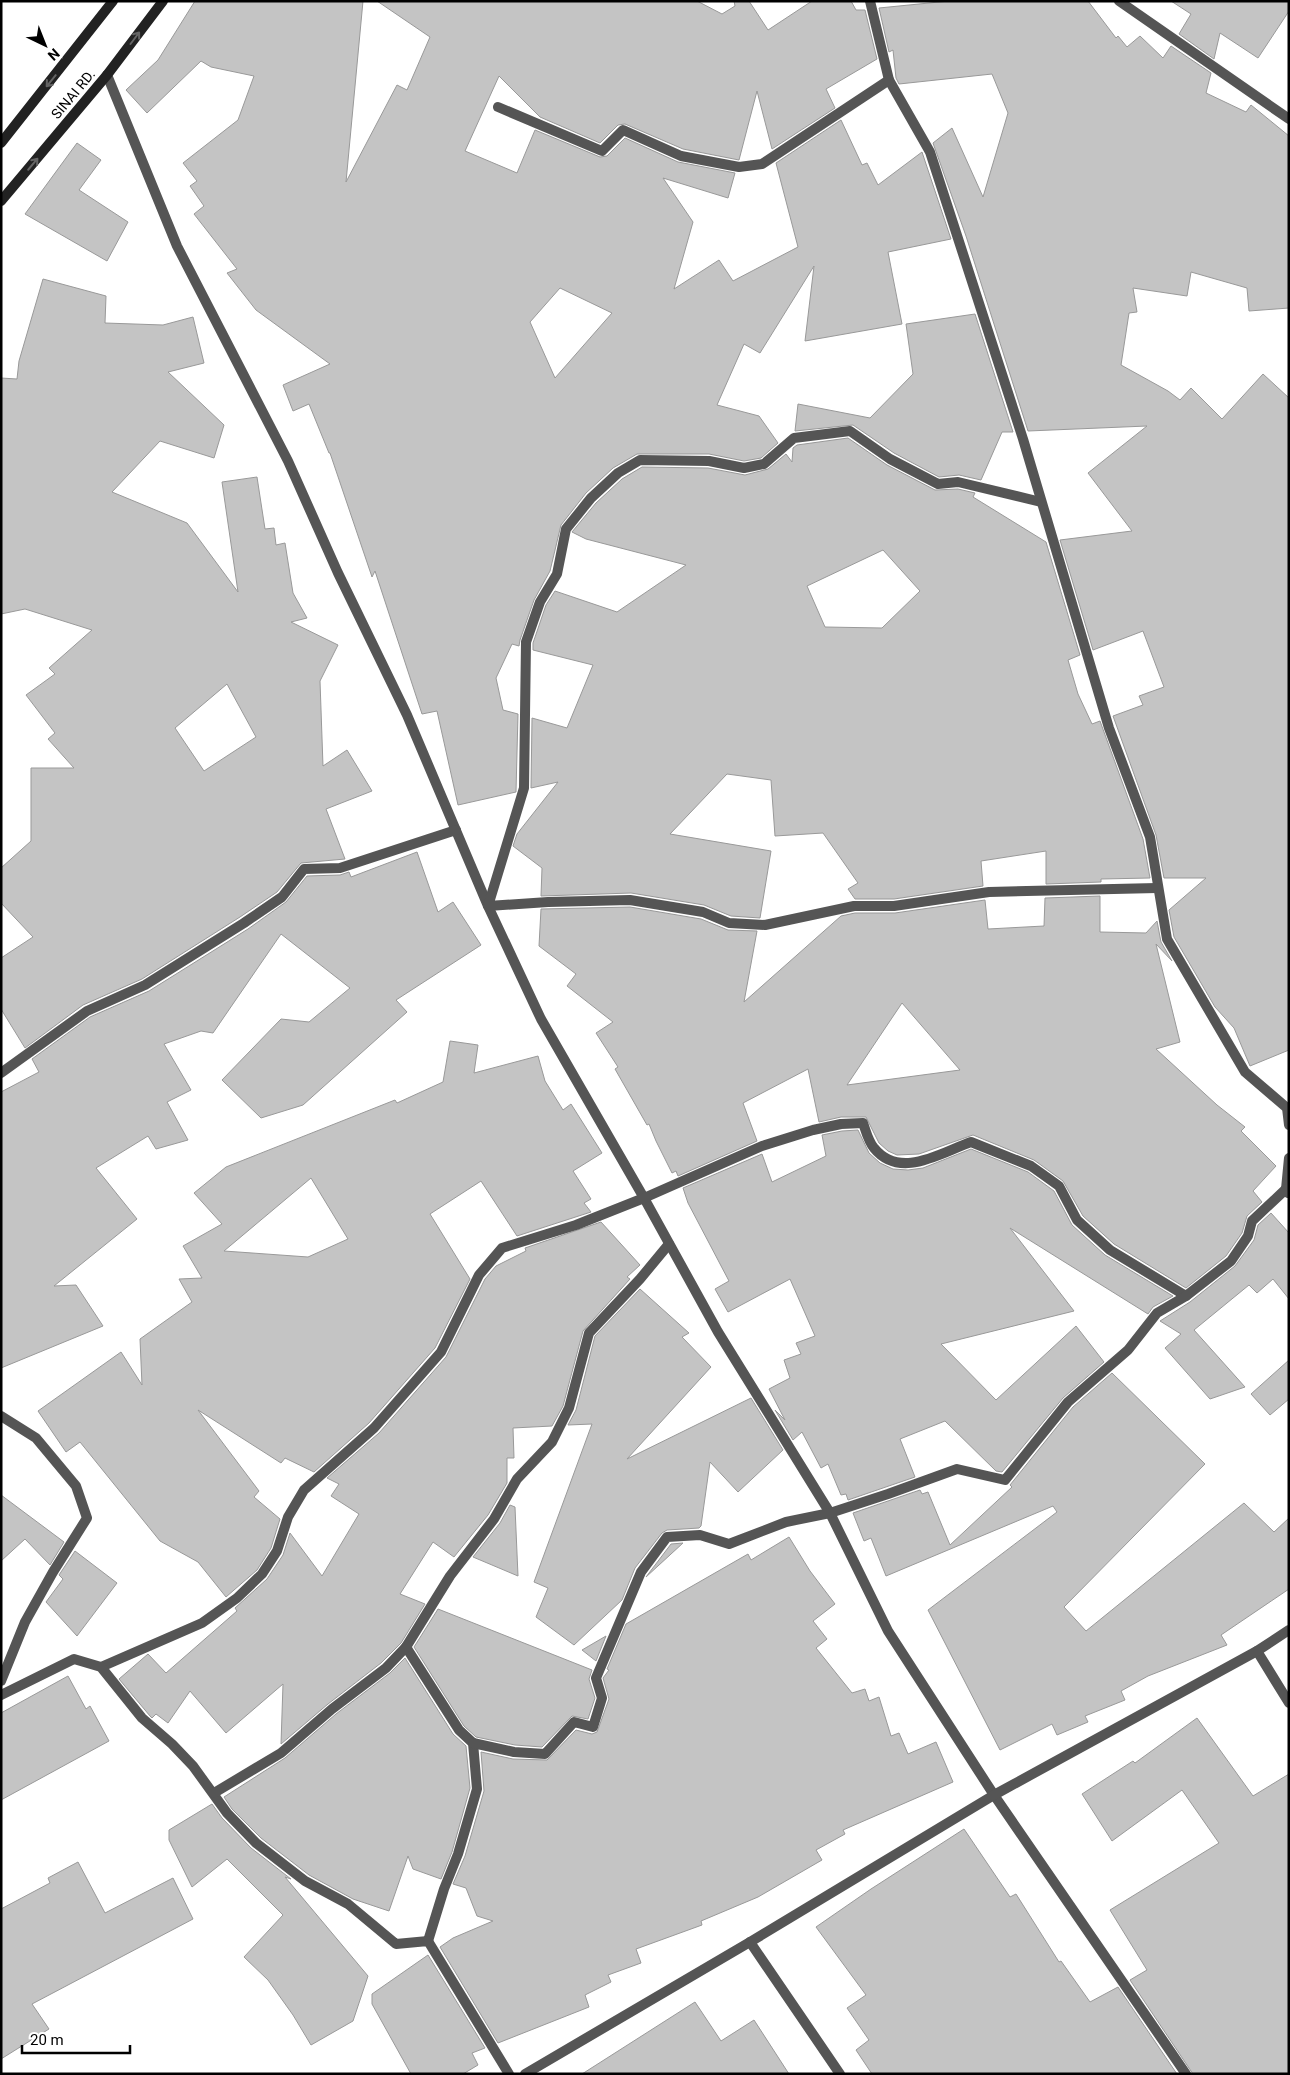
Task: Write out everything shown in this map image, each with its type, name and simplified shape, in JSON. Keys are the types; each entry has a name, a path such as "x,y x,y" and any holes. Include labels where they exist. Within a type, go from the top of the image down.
{"main road":[{"path":"1,142 113,1"},
{"name":"SINAI RD.","path":"1,201 107,75 163,1"}],"street":[{"path":"870,1 889,80 930,152 1023,439 1109,728 1150,837 1166,939 1245,1072 1288,1107 1289,1125"},
{"path":"1120,1 1289,118"},
{"path":"107,75 177,246 288,462 338,573 407,715 488,906 541,1019 644,1198 718,1332 830,1512 888,1631 994,1795 1186,2074"},
{"path":"498,107 602,151 623,130 681,156 739,168 762,164 889,80"},
{"path":"488,906 524,788 526,642 540,602 557,574 566,529 591,498 618,473 640,460 709,461 744,468 764,464 794,438 850,431 890,460 938,484 958,482 1041,502"},
{"path":"1,1073 86,1011 145,985 282,897 304,869 340,868 456,830"},
{"path":"488,906 567,901 630,900 702,912 729,924 765,925 854,906 894,906 989,892 1157,888"},
{"path":"101,1667 202,1623 236,1598 262,1574 277,1551 288,1517 304,1490 374,1428 441,1352 479,1275 502,1248 576,1225 644,1198 762,1146 813,1130 841,1124 862,1123 872,1146 886,1160 900,1164 926,1160 971,1142 1031,1166 1059,1186 1077,1220 1110,1250 1186,1296"},
{"path":"406,1647 459,1730 473,1743 514,1752 545,1754 574,1722 593,1727 602,1698 596,1678 641,1572 667,1537 700,1535 729,1544 786,1522 830,1512 888,1494 957,1469 1005,1480 1068,1402 1128,1350 1157,1313 1186,1296 1231,1262 1248,1236 1252,1220 1287,1191 1289,1158"},
{"path":"214,1793 281,1753 332,1709 386,1668 406,1647 450,1576 494,1519 517,1479 552,1442 569,1408 588,1333 640,1279 669,1244"},
{"path":"1,1416 36,1438 76,1486 87,1518 53,1572 25,1622 1,1681"},
{"path":"524,2074 750,1942 994,1795 1257,1651 1289,1630"},
{"path":"1257,1651 1289,1703"},
{"path":"1,1695 74,1658 101,1667 142,1718 172,1744 193,1766 228,1813 256,1843 305,1881 348,1904 396,1944 428,1941"},
{"path":"473,1743 477,1789 461,1847 444,1889 428,1941 509,2074"},
{"path":"750,1942 840,2074"}],"building":[{"path":"195,1 363,1 346,182 397,85 407,90 430,37 377,1 697,1 722,14 735,6 734,1 749,1 768,30 812,1 851,1 856,10 865,10 877,59 826,89 835,108 772,149 757,91 739,160 683,149 625,124 618,125 600,143 540,117 499,76 465,151 517,173 535,130 600,157 607,156 625,138 678,162 735,173 728,198 663,178 693,222 674,289 719,260 733,281 798,247 776,163 841,120 862,165 867,163 878,185 922,152 951,239 888,252 902,324 805,341 814,266 760,353 744,344 717,405 759,416 778,443 761,458 744,461 709,454 637,454 613,468 586,493 561,525 550,571 534,600 519,646 512,644 496,678 503,710 518,714 516,792 458,805 437,711 422,714 375,571 372,577 330,453 309,404 293,411 283,385 330,364 256,310 227,273 237,269 194,214 204,206 190,186 197,181 183,163 238,120 254,76 211,67 201,61 147,113 126,90 158,60","holes":["560,288 612,313 555,378 530,322"]},
{"path":"949,1 1088,1 1116,38 1118,36 1127,47 1140,36 1163,58 1171,46 1211,73 1206,93 1246,112 1251,105 1289,136 1289,308 1249,311 1247,288 1191,272 1187,296 1133,288 1137,312 1129,313 1121,365 1168,391 1180,400 1191,388 1222,419 1263,374 1289,398 1289,1050 1250,1066 1234,1028 1215,1007 1174,937 1169,910 1206,878 1164,878 1156,835 1113,716 1143,705 1139,696 1164,687 1143,631 1093,650 1060,540 1132,531 1088,473 1147,426 1028,431 966,236 933,143 952,128 983,197 1008,113 992,74 899,84 896,78 893,50 889,52 879,8"},
{"path":"1171,1 1289,1 1289,11 1258,58 1220,33 1214,59 1179,34 1191,14"},
{"path":"77,143 101,160 79,190 128,222 107,261 25,214"},
{"path":"43,279 106,296 105,323 163,325 193,317 204,363 168,372 224,425 214,458 160,441 112,492 187,523 238,592 222,482 257,477 265,529 274,528 276,545 285,543 293,593 307,618 291,622 338,645 320,681 323,766 347,750 372,791 326,809 345,859 301,863 277,892 240,917 142,979 83,1005 25,1048 1,1009 1,958 33,937 1,903 1,868 31,841 31,768 74,768 48,739 55,733 26,695 55,674 49,668 92,630 25,609 1,614 1,378 17,379 19,361","holes":["227,684 256,737 204,771 175,728"]},
{"path":"975,314 1013,432 1002,432 981,480 959,475 939,477 894,453 853,425 795,431 798,404 870,418 913,374 906,324"},
{"path":"848,438 887,465 935,490 958,489 975,493 973,497 1046,542 1080,655 1068,660 1078,694 1092,724 1100,721 1143,839 1150,878 1101,879 1101,882 1046,884 1046,851 981,861 983,886 894,899 855,899 848,889 858,883 823,833 775,836 771,780 727,774 670,834 771,851 760,918 731,916 704,905 631,893 541,896 542,868 513,846 517,834 558,782 531,788 532,718 567,728 593,665 533,650 533,643 546,605 555,591 617,612 686,565 586,539 572,532 596,503 622,479 642,467 708,468 745,475 768,469 786,454 792,462 793,448 797,445","holes":["883,550 920,591 882,628 825,627 807,586"]},
{"path":"417,852 438,912 453,902 481,945 396,1000 407,1012 303,1105 261,1118 222,1080 281,1019 309,1022 350,988 281,934 213,1033 201,1031 164,1044 191,1090 167,1102 188,1140 156,1149 148,1136 96,1168 137,1219 54,1286 76,1285 103,1326 1,1368 1,1092 39,1072 32,1059 90,1017 149,991 248,929 286,902 307,876 340,875 349,872 351,877"},
{"path":"1100,896 1100,932 1146,933 1157,921 1161,942 1172,961 1156,944 1180,1042 1156,1049 1217,1105 1245,1127 1241,1131 1276,1166 1253,1191 1262,1202 1247,1216 1242,1233 1226,1256 1186,1288 1114,1244 1083,1216 1063,1181 1034,1160 973,1135 919,1154 897,1155 888,1151 879,1143 866,1117 841,1117 819,1122 808,1069 743,1103 757,1141 678,1176 676,1171 672,1173 649,1124 647,1125 615,1069 618,1067 596,1033 613,1022 567,986 576,974 539,946 541,909 630,907 701,919 728,930 757,931 744,1002 841,916 855,913 895,913 985,900 988,929 1044,926 1045,898","holes":["902,1003 960,1070 847,1085"]},
{"path":"450,1041 478,1045 474,1073 538,1056 545,1081 563,1110 571,1104 602,1153 573,1171 591,1199 584,1203 591,1212 517,1236 481,1181 430,1214 470,1279 435,1348 369,1423 314,1472 285,1458 281,1463 198,1410 259,1491 254,1497 280,1519 271,1548 257,1570 226,1597 198,1562 160,1541 80,1442 66,1452 38,1411 121,1352 142,1385 140,1339 192,1302 179,1279 202,1278 183,1246 222,1224 194,1193 226,1167 395,1100 397,1103 443,1082","holes":["311,1178 348,1239 308,1257 224,1251"]},
{"path":"858,1130 869,1153 880,1163 893,1169 923,1168 971,1149 1028,1172 1054,1191 1072,1225 1105,1255 1173,1296 1153,1307 1148,1314 1010,1228 1074,1311 941,1344 996,1400 1076,1326 1104,1362 1063,1398 1002,1472 996,1471 945,1421 900,1439 915,1477 848,1500 846,1494 841,1495 828,1464 821,1468 802,1432 793,1440 775,1410 785,1420 769,1389 790,1378 784,1360 801,1354 796,1343 815,1336 790,1279 728,1312 715,1289 729,1281 688,1203 683,1188 762,1154 772,1182 826,1156 822,1135"},
{"path":"1271,1213 1289,1233 1289,1299 1273,1279 1257,1293 1249,1285 1194,1330 1245,1387 1210,1399 1165,1348 1181,1334 1160,1321 1190,1302 1235,1266 1254,1240 1258,1225"},
{"path":"601,1222 640,1265 627,1277 630,1279 583,1331 563,1406 552,1426 513,1428 514,1458 507,1458 507,1483 488,1515 454,1557 433,1542 400,1594 425,1604 401,1643 381,1663 281,1744 283,1684 226,1733 190,1691 168,1723 156,1714 152,1718 119,1679 148,1654 166,1673 237,1611 235,1608 267,1579 283,1555 290,1533 322,1576 359,1514 331,1496 339,1484 327,1478 379,1433 446,1357 485,1279 496,1266 526,1251 525,1248"},
{"path":"640,1289 689,1333 682,1337 711,1367 627,1459 751,1398 783,1450 738,1492 710,1462 701,1526 699,1528 667,1530 662,1533 635,1568 622,1600 574,1645 536,1617 548,1588 534,1582 592,1424 568,1425 576,1410 595,1336"},
{"path":"1289,1360 1289,1399 1270,1415 1251,1394"},
{"path":"1112,1373 1205,1464 1064,1607 1086,1631 1244,1503 1274,1532 1289,1518 1289,1589 1221,1635 1227,1645 1148,1676 1121,1691 1125,1700 1085,1716 1088,1722 1057,1735 1052,1724 1000,1750 928,1610 1057,1512 1053,1506 886,1576 871,1538 864,1541 853,1513 920,1490 922,1494 928,1492 950,1545 1012,1487 1010,1485 1073,1407"},
{"path":"1,1495 64,1542 50,1565 25,1539 1,1561"},
{"path":"510,1505 515,1507 518,1576 473,1557 500,1523"},
{"path":"789,1537 810,1571 835,1604 813,1621 827,1639 816,1648 852,1693 865,1689 869,1701 879,1697 891,1736 899,1733 908,1754 936,1742 953,1782 843,1830 845,1834 816,1850 822,1860 758,1897 701,1921 702,1925 636,1949 641,1963 608,1975 611,1982 585,1995 589,2007 498,2043 440,1947 453,1938 493,1921 477,1916 466,1888 453,1884 465,1856 484,1791 481,1752 513,1759 547,1760 576,1730 592,1734 597,1732 609,1699 603,1678 609,1670 607,1669 626,1624 748,1554 751,1560"},
{"path":"683,1543 646,1577 671,1544"},
{"path":"75,1551 117,1583 77,1636 46,1602 63,1579 59,1575"},
{"path":"438,1609 592,1670 589,1679 595,1698 588,1719 572,1716 542,1747 515,1745 476,1737 464,1726 414,1647"},
{"path":"606,1636 596,1661 582,1650"},
{"path":"405,1658 453,1734 466,1746 470,1788 452,1852 441,1879 413,1869 408,1856 389,1911 353,1899 309,1875 261,1838 232,1809 224,1797 285,1758 336,1714 390,1673"},
{"path":"68,1676 86,1709 90,1706 109,1741 1,1800 1,1713"},
{"path":"1197,1718 1253,1796 1289,1774 1289,2074 1193,2074 1130,1980 1147,1970 1110,1910 1219,1843 1182,1790 1112,1841 1082,1794 1133,1761 1135,1763"},
{"path":"212,1804 222,1818 251,1848 291,1879 285,1877 368,1976 353,2021 311,2045 293,2015 268,1980 244,1957 283,1915 227,1859 192,1887 169,1840 169,1830"},
{"path":"964,1829 1010,1897 1016,1894 1059,1962 1061,1961 1090,2002 1118,1987 1177,2074 872,2074 856,2050 869,2040 847,2008 866,1995 816,1927"},
{"path":"78,1862 105,1913 173,1878 193,1919 32,2004 49,2029 1,2059 1,1909 50,1883 48,1878"},
{"path":"428,1955 485,2048 472,2053 478,2065 463,2074 411,2074 372,2004 372,1994"},
{"path":"695,2002 721,2041 754,2020 789,2074 582,2074"}]}
